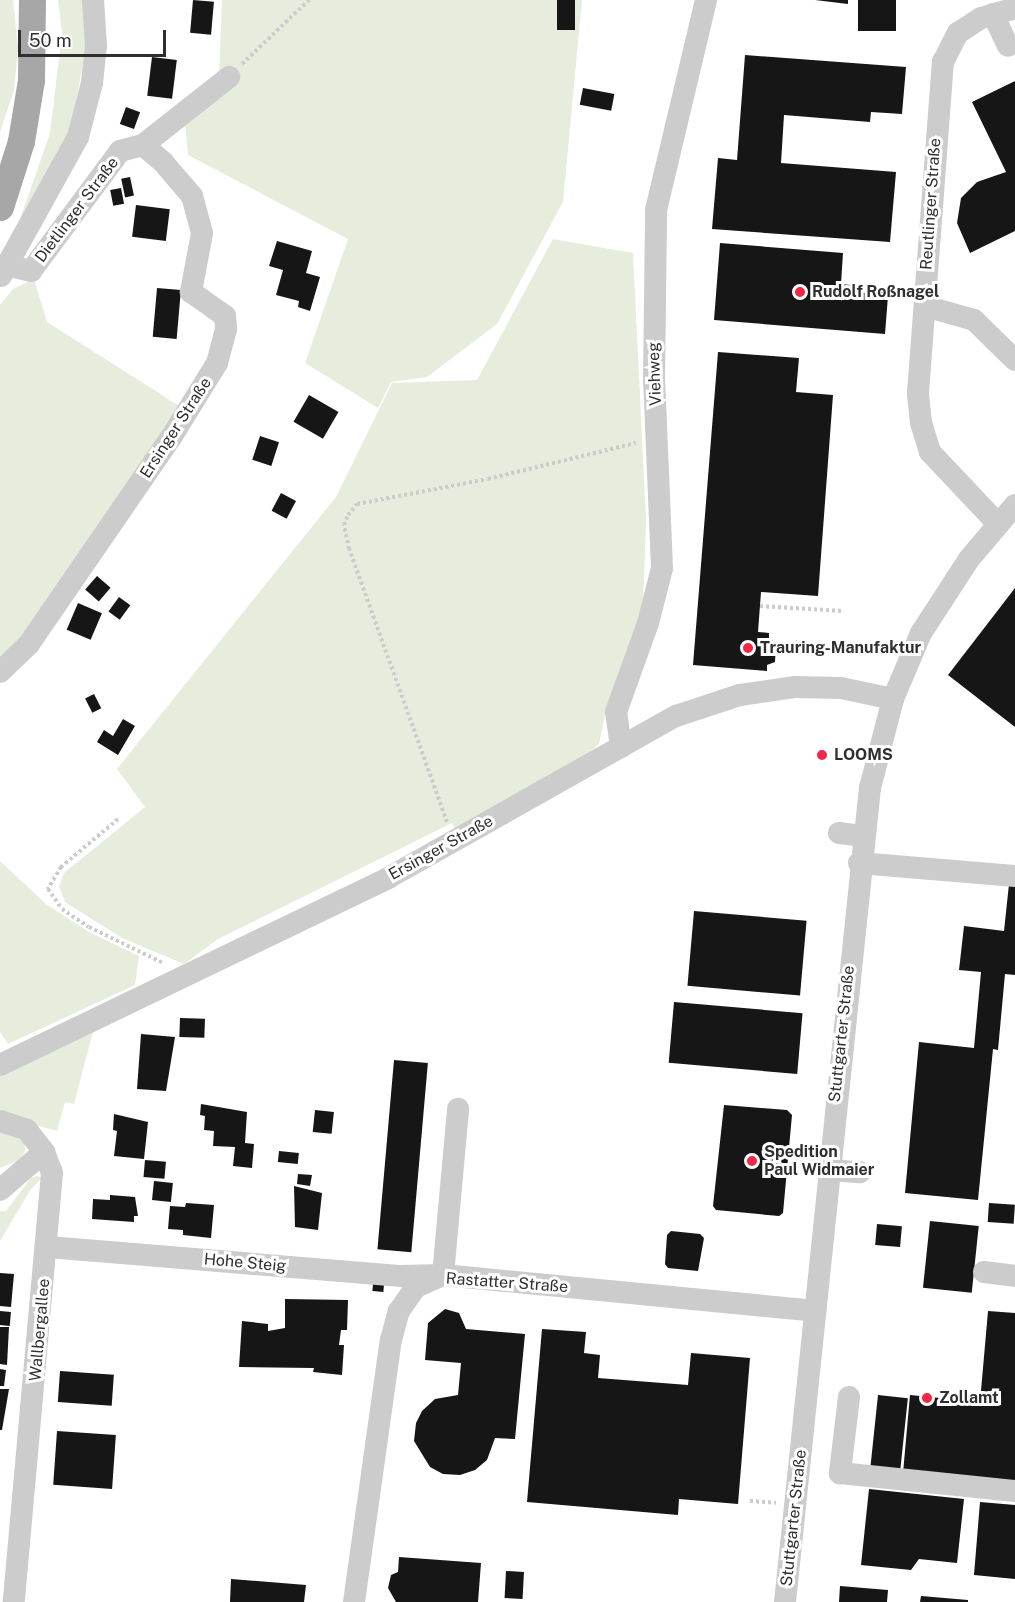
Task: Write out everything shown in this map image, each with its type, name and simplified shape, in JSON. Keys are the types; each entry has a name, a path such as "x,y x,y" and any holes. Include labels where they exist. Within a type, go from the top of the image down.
{"main road":[{"path":"0,207 21,141 31,80 32,0"}],"street":[{"name":"Dietlinger Straße","path":"5,272 81,125 96,46 93,0"},
{"name":"Viehweg","path":"621,747 616,712 648,623 662,568 654,381 656,210 706,0"},
{"name":"Reutlinger Straße","path":"997,523 930,452 921,423 918,393 943,62 958,33 993,14 1015,8"},
{"path":"993,14 1008,45"},
{"name":"Dietlinger Straße","path":"5,272 31,270 113,159 130,146 143,145 229,77"},
{"name":"Ersinger Straße","path":"0,672 29,644 172,436 212,372 223,340 225,315 191,292 201,250 197,207 176,176 143,145"},
{"path":"925,306 974,320 1015,360"},
{"name":"Stuttgarter Straße","path":"785,1602 862,836 878,750 893,699 936,607 997,523 1015,505"},
{"name":"Ersinger Straße","path":"0,1065 181,979 454,842 676,716 740,695 816,687 893,699"},
{"path":"839,833 862,836"},
{"path":"860,863 1015,876"},
{"path":"443,1275 458,1109"},
{"name":"Wallbergallee","path":"0,1121 27,1130 44,1152 52,1173 48,1247 9,1563 14,1602"},
{"path":"0,1190 44,1152"},
{"path":"829,1170 860,1172"},
{"name":"Hohe Steig","path":"48,1247 402,1276 443,1275"},
{"path":"984,1272 1015,1276"},
{"name":"Rastatter Straße","path":"354,1602 390,1340 399,1311 416,1287 443,1275 815,1311"},
{"path":"849,1397 840,1473 1015,1491"}],"path":[{"path":"229,77 309,0"},
{"path":"454,842 356,571 344,525 348,514 357,504 488,479 658,438"},
{"path":"760,606 842,611"},
{"path":"775,653 797,642"},
{"path":"118,819 61,867 48,889 62,909 177,970 181,979"}],"green space":[{"path":"0,0 13,0 18,48 14,90 0,132"},
{"path":"58,0 83,0 88,37 70,133 16,231 50,133 62,33"},
{"path":"222,0 582,0 563,202 497,324 427,377 391,382 378,408 305,363 348,239 188,155 185,122 219,78"},
{"path":"553,239 633,253 646,519 641,629 606,710 599,744 585,756 455,830 452,823 218,939 184,964 122,938 65,902 59,886 64,873 145,807 117,769 336,497 392,383 477,380"},
{"path":"34,279 47,322 184,409 22,642 0,663 0,305 13,289"},
{"path":"0,861 46,904 89,932 139,956 135,985 8,1044 0,1032"},
{"path":"94,1028 74,1104 65,1102 57,1131 0,1115 0,1073"},
{"path":"0,1130 25,1142 25,1152 18,1161 0,1168"},
{"path":"37,1176 42,1178 31,1189 0,1241 0,1211 6,1211 31,1178"}],"building":[{"path":"193,0 214,2 211,35 190,33"},
{"path":"557,0 575,0 575,30 557,30"},
{"path":"815,0 848,0 848,4"},
{"path":"858,0 896,0 896,31 858,31"},
{"path":"745,55 906,67 902,114 871,112 870,122 784,115 781,163 896,172 890,242 712,229 718,158 737,160"},
{"path":"152,57 177,60 172,99 147,96"},
{"path":"1015,81 1015,231 970,253 957,223 961,198 977,182 1006,172 972,102"},
{"path":"583,88 614,94 611,111 580,105"},
{"path":"126,107 140,112 134,129 120,124"},
{"path":"130,177 134,196 125,197 121,179"},
{"path":"121,188 124,204 113,206 110,190"},
{"path":"136,205 170,209 166,241 132,237"},
{"path":"277,241 312,251 306,273 320,277 310,311 298,307 299,301 276,295 283,270 269,266"},
{"name":"Rudolf Roßnagel","path":"720,243 843,253 841,284 880,288 888,296 885,334 714,320"},
{"path":"157,288 181,290 177,339 153,337"},
{"path":"718,352 799,358 796,392 833,395 818,596 761,592 758,632 769,633 769,638 776,643 775,662 767,665 767,671 693,665"},
{"path":"309,395 338,412 323,439 294,422"},
{"path":"260,436 279,442 271,466 252,460"},
{"path":"281,493 296,501 287,519 272,511"},
{"path":"97,576 111,588 99,601 85,590"},
{"path":"1015,588 1015,727 948,675"},
{"path":"119,597 130,605 120,620 108,612"},
{"path":"78,603 102,613 91,640 67,630"},
{"path":"94,694 101,708 92,713 85,699"},
{"path":"123,719 135,726 118,755 97,742 104,730 113,736"},
{"path":"1015,879 1015,975 1005,974 998,1050 993,1049 978,1200 905,1193 919,1042 974,1048 981,972 959,970 964,926 1004,931 1009,884"},
{"path":"694,911 807,921 800,996 687,986"},
{"path":"674,1002 803,1013 797,1074 669,1063"},
{"path":"180,1018 205,1019 204,1038 179,1037"},
{"path":"141,1034 175,1037 166,1091 137,1089"},
{"path":"394,1060 428,1063 411,1252 377,1249"},
{"path":"201,1104 247,1112 245,1143 254,1144 252,1168 233,1166 235,1147 213,1146 214,1131 204,1130 205,1116 200,1115"},
{"name":"Spedition Paul Widmaier","path":"724,1105 787,1110 792,1115 783,1213 779,1216 716,1210 713,1206"},
{"path":"315,1110 334,1112 332,1134 313,1132"},
{"path":"114,1114 148,1122 144,1159 114,1156 117,1131 113,1130"},
{"path":"279,1151 299,1153 298,1164 278,1162"},
{"path":"145,1160 166,1162 164,1179 144,1177"},
{"path":"298,1174 312,1175 310,1186 297,1184"},
{"path":"154,1181 173,1183 171,1202 152,1200"},
{"path":"294,1186 322,1193 318,1230 295,1227"},
{"path":"110,1195 135,1197 138,1216 134,1216 134,1222 92,1219 93,1199 110,1200"},
{"path":"186,1203 214,1205 211,1238 183,1235 183,1230 168,1229 170,1206 185,1207"},
{"path":"989,1203 1015,1205 1014,1224 988,1222"},
{"path":"930,1221 979,1226 972,1293 923,1288"},
{"path":"877,1224 902,1226 900,1247 875,1245"},
{"path":"671,1231 700,1234 704,1238 698,1271 668,1268 665,1264 667,1235"},
{"path":"0,1273 14,1274 11,1307 0,1306"},
{"path":"373,1284 384,1285 383,1292 372,1291"},
{"path":"285,1299 348,1300 347,1330 341,1330 339,1345 344,1345 342,1375 313,1372 314,1368 239,1367 242,1321 268,1324 268,1331 285,1328"},
{"path":"445,1309 459,1313 466,1329 525,1334 515,1439 495,1438 487,1460 475,1470 460,1475 443,1474 430,1467 414,1441 416,1423 422,1411 435,1399 458,1395 461,1363 425,1360 428,1323"},
{"path":"0,1311 11,1312 10,1326 0,1325"},
{"name":"Zollamt","path":"988,1311 1015,1313 1015,1483 903,1473 910,1395 980,1402"},
{"path":"0,1327 9,1327 7,1365 0,1364"},
{"path":"542,1329 586,1332 584,1353 600,1355 598,1378 688,1385 691,1353 750,1358 738,1504 679,1499 678,1515 527,1502"},
{"path":"0,1369 6,1370 4,1386 0,1386"},
{"path":"60,1371 114,1375 112,1406 58,1402"},
{"path":"0,1389 9,1389 2,1430 0,1430"},
{"path":"878,1395 908,1398 900,1470 870,1467"},
{"path":"57,1431 116,1435 112,1489 53,1485"},
{"path":"869,1489 964,1499 957,1563 919,1559 911,1570 861,1565"},
{"path":"980,1502 1015,1505 1015,1579 974,1575"},
{"path":"399,1557 481,1563 478,1602 396,1602 388,1588 391,1575 398,1572"},
{"path":"506,1571 524,1572 523,1599 505,1598"},
{"path":"231,1579 306,1585 304,1602 230,1602"},
{"path":"840,1586 888,1590 887,1602 839,1602"},
{"path":"921,1596 968,1600 968,1602 920,1602"}],"place":[{"name":"Rudolf Roßnagel","path":"800,292"},
{"name":"Trauring-Manufaktur","path":"748,648"},
{"name":"LOOMS","path":"822,755"},
{"name":"Spedition Paul Widmaier","path":"752,1161"},
{"name":"Zollamt","path":"927,1398"}]}
